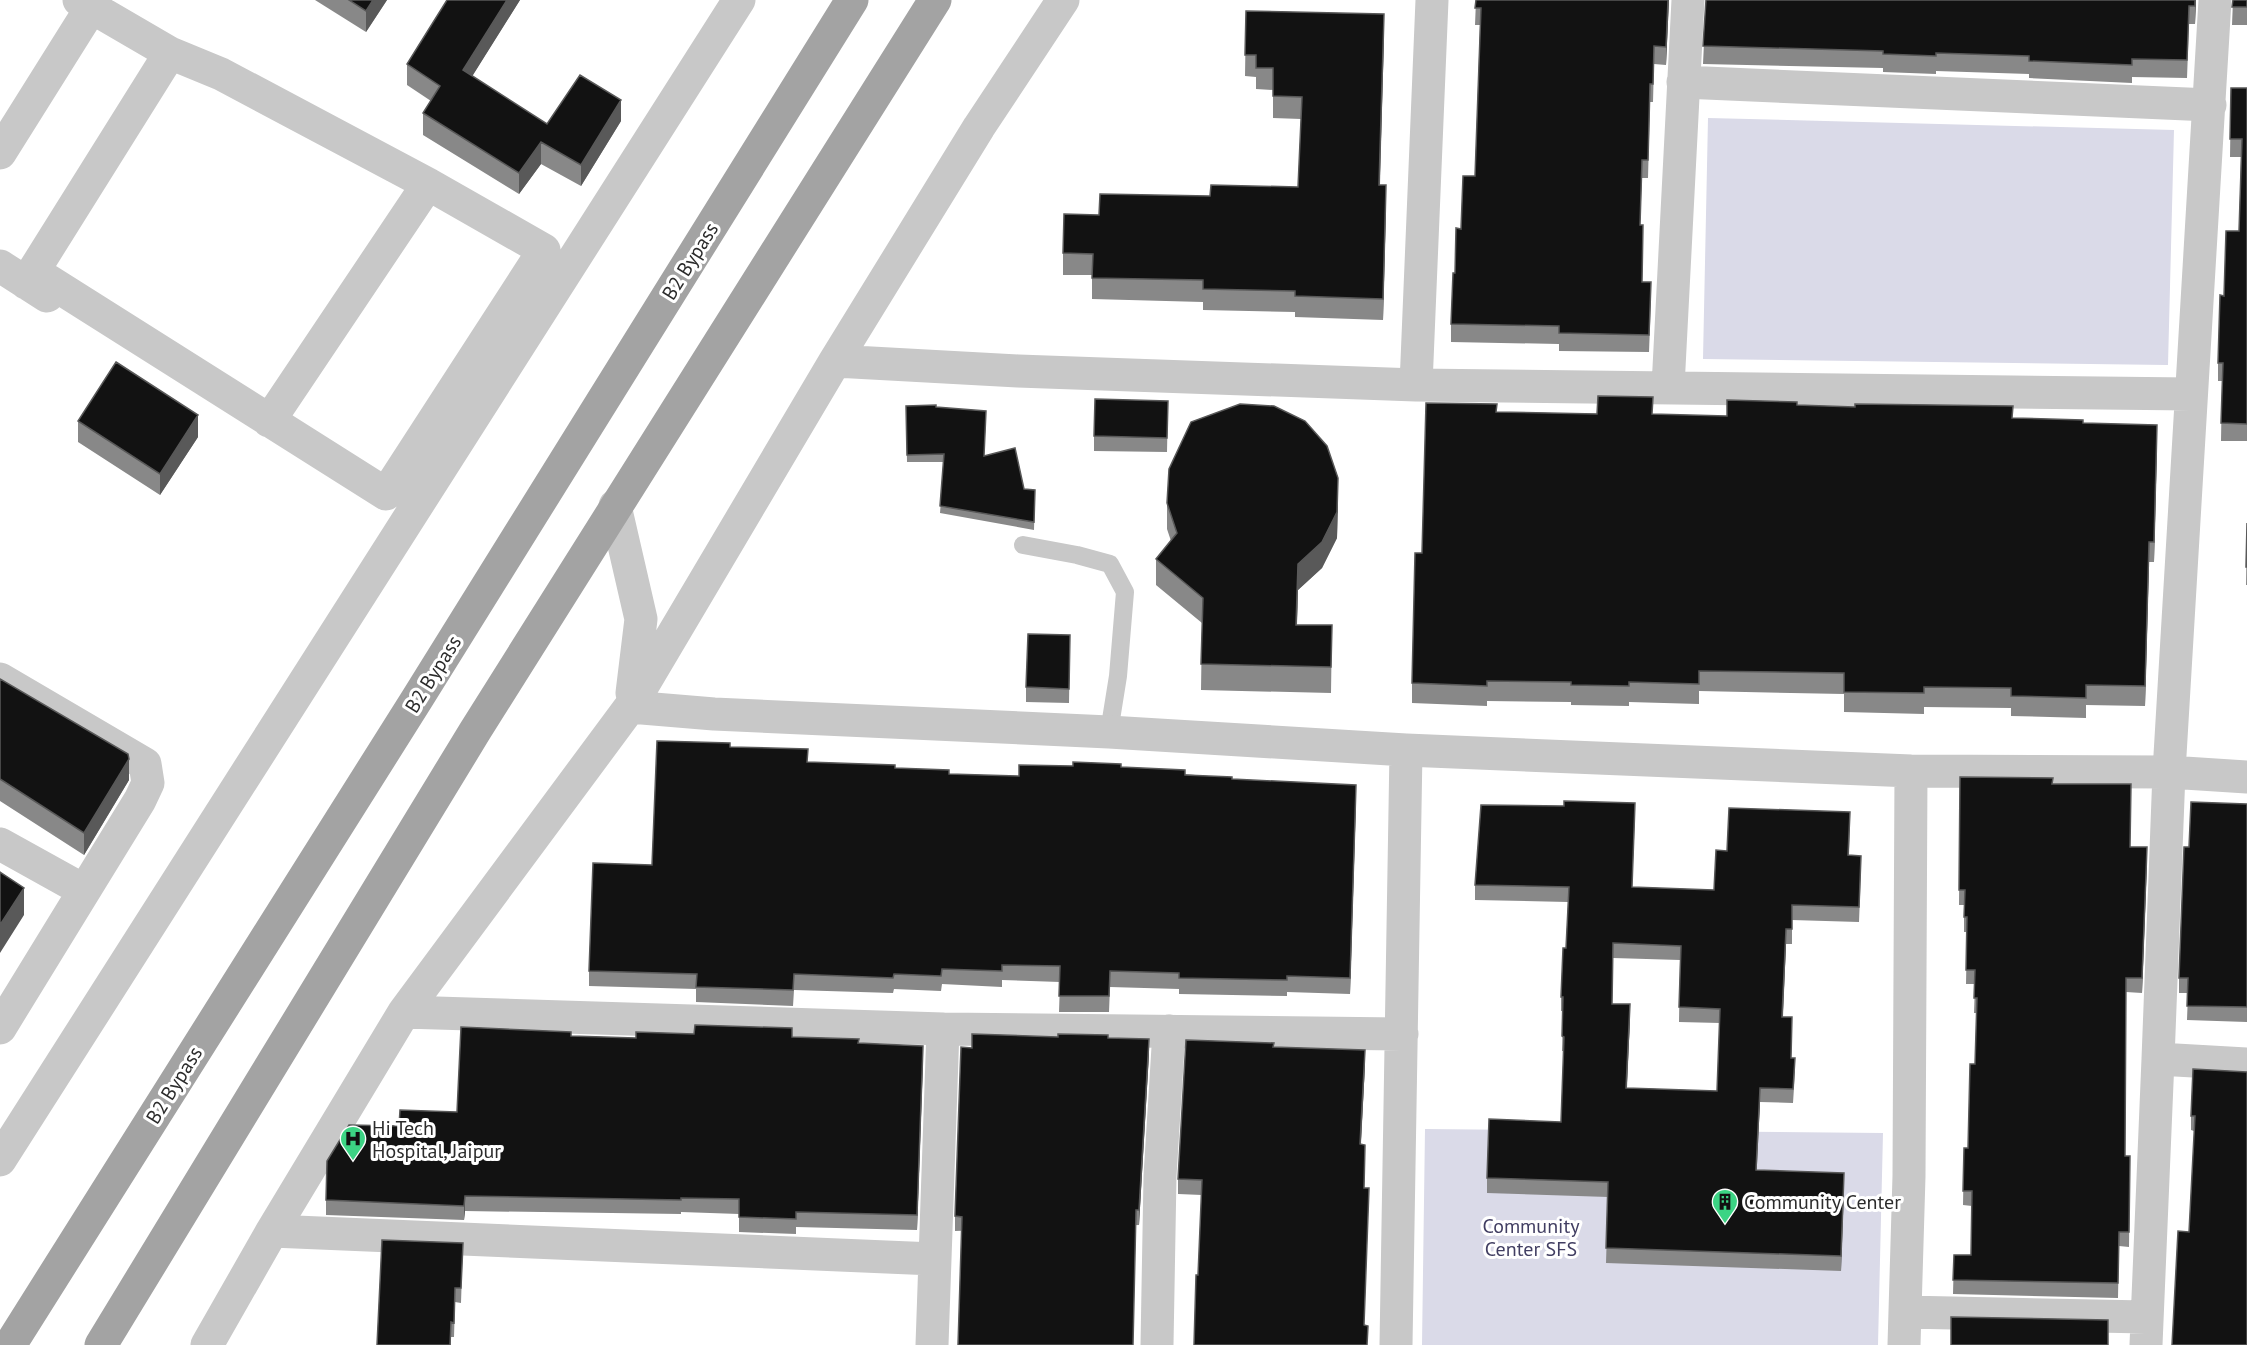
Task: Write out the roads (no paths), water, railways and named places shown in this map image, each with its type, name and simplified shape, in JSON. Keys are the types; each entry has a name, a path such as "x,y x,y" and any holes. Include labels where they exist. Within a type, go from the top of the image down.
{"main road":[{"name":"B2 Bypass","path":"10,1345 424,689 852,0"},
{"path":"101,1345 468,741 934,0"}],"street":[{"path":"0,1160 739,0"},
{"path":"207,1345 272,1231 404,1012 630,707 835,361 978,127 1063,0"},
{"path":"1416,385 1432,0"},
{"path":"1668,387 1688,0"},
{"path":"1905,1312 2146,1331 2169,772 2215,0"},
{"path":"0,153 89,3 170,53 222,74 428,184 543,250 386,494 325,464 20,274"},
{"path":"20,274 170,53"},
{"path":"1683,82 2210,105"},
{"path":"269,421 428,184"},
{"path":"20,274 269,421 405,525"},
{"path":"835,361 1018,371 1416,385 2191,394"},
{"path":"615,506 641,619 630,707"},
{"path":"0,679 145,764 148,783 140,800 0,1028"},
{"path":"630,707 714,714 1109,732 1406,750 1911,771 2169,772 2247,777"},
{"path":"1396,1345 1406,750"},
{"path":"1904,1345 1909,1164 1911,771"},
{"path":"0,844 83,890"},
{"path":"404,1012 943,1029 1402,1034"},
{"path":"932,1345 943,1029"},
{"path":"1156,1345 1160,1176 1169,1031"},
{"path":"2158,1059 2247,1064"},
{"path":"272,1231 934,1259"}],"lane":[{"path":"1023,545 1110,564 1125,592 1118,676 1109,732"}],"place":[{"name":"Hi Tech Hospital, Jaipur","path":"353,1162"},
{"name":"Community Center","path":"1725,1225"}],"park label":[{"name":"Community Center SFS","path":"1531,1238"}]}
